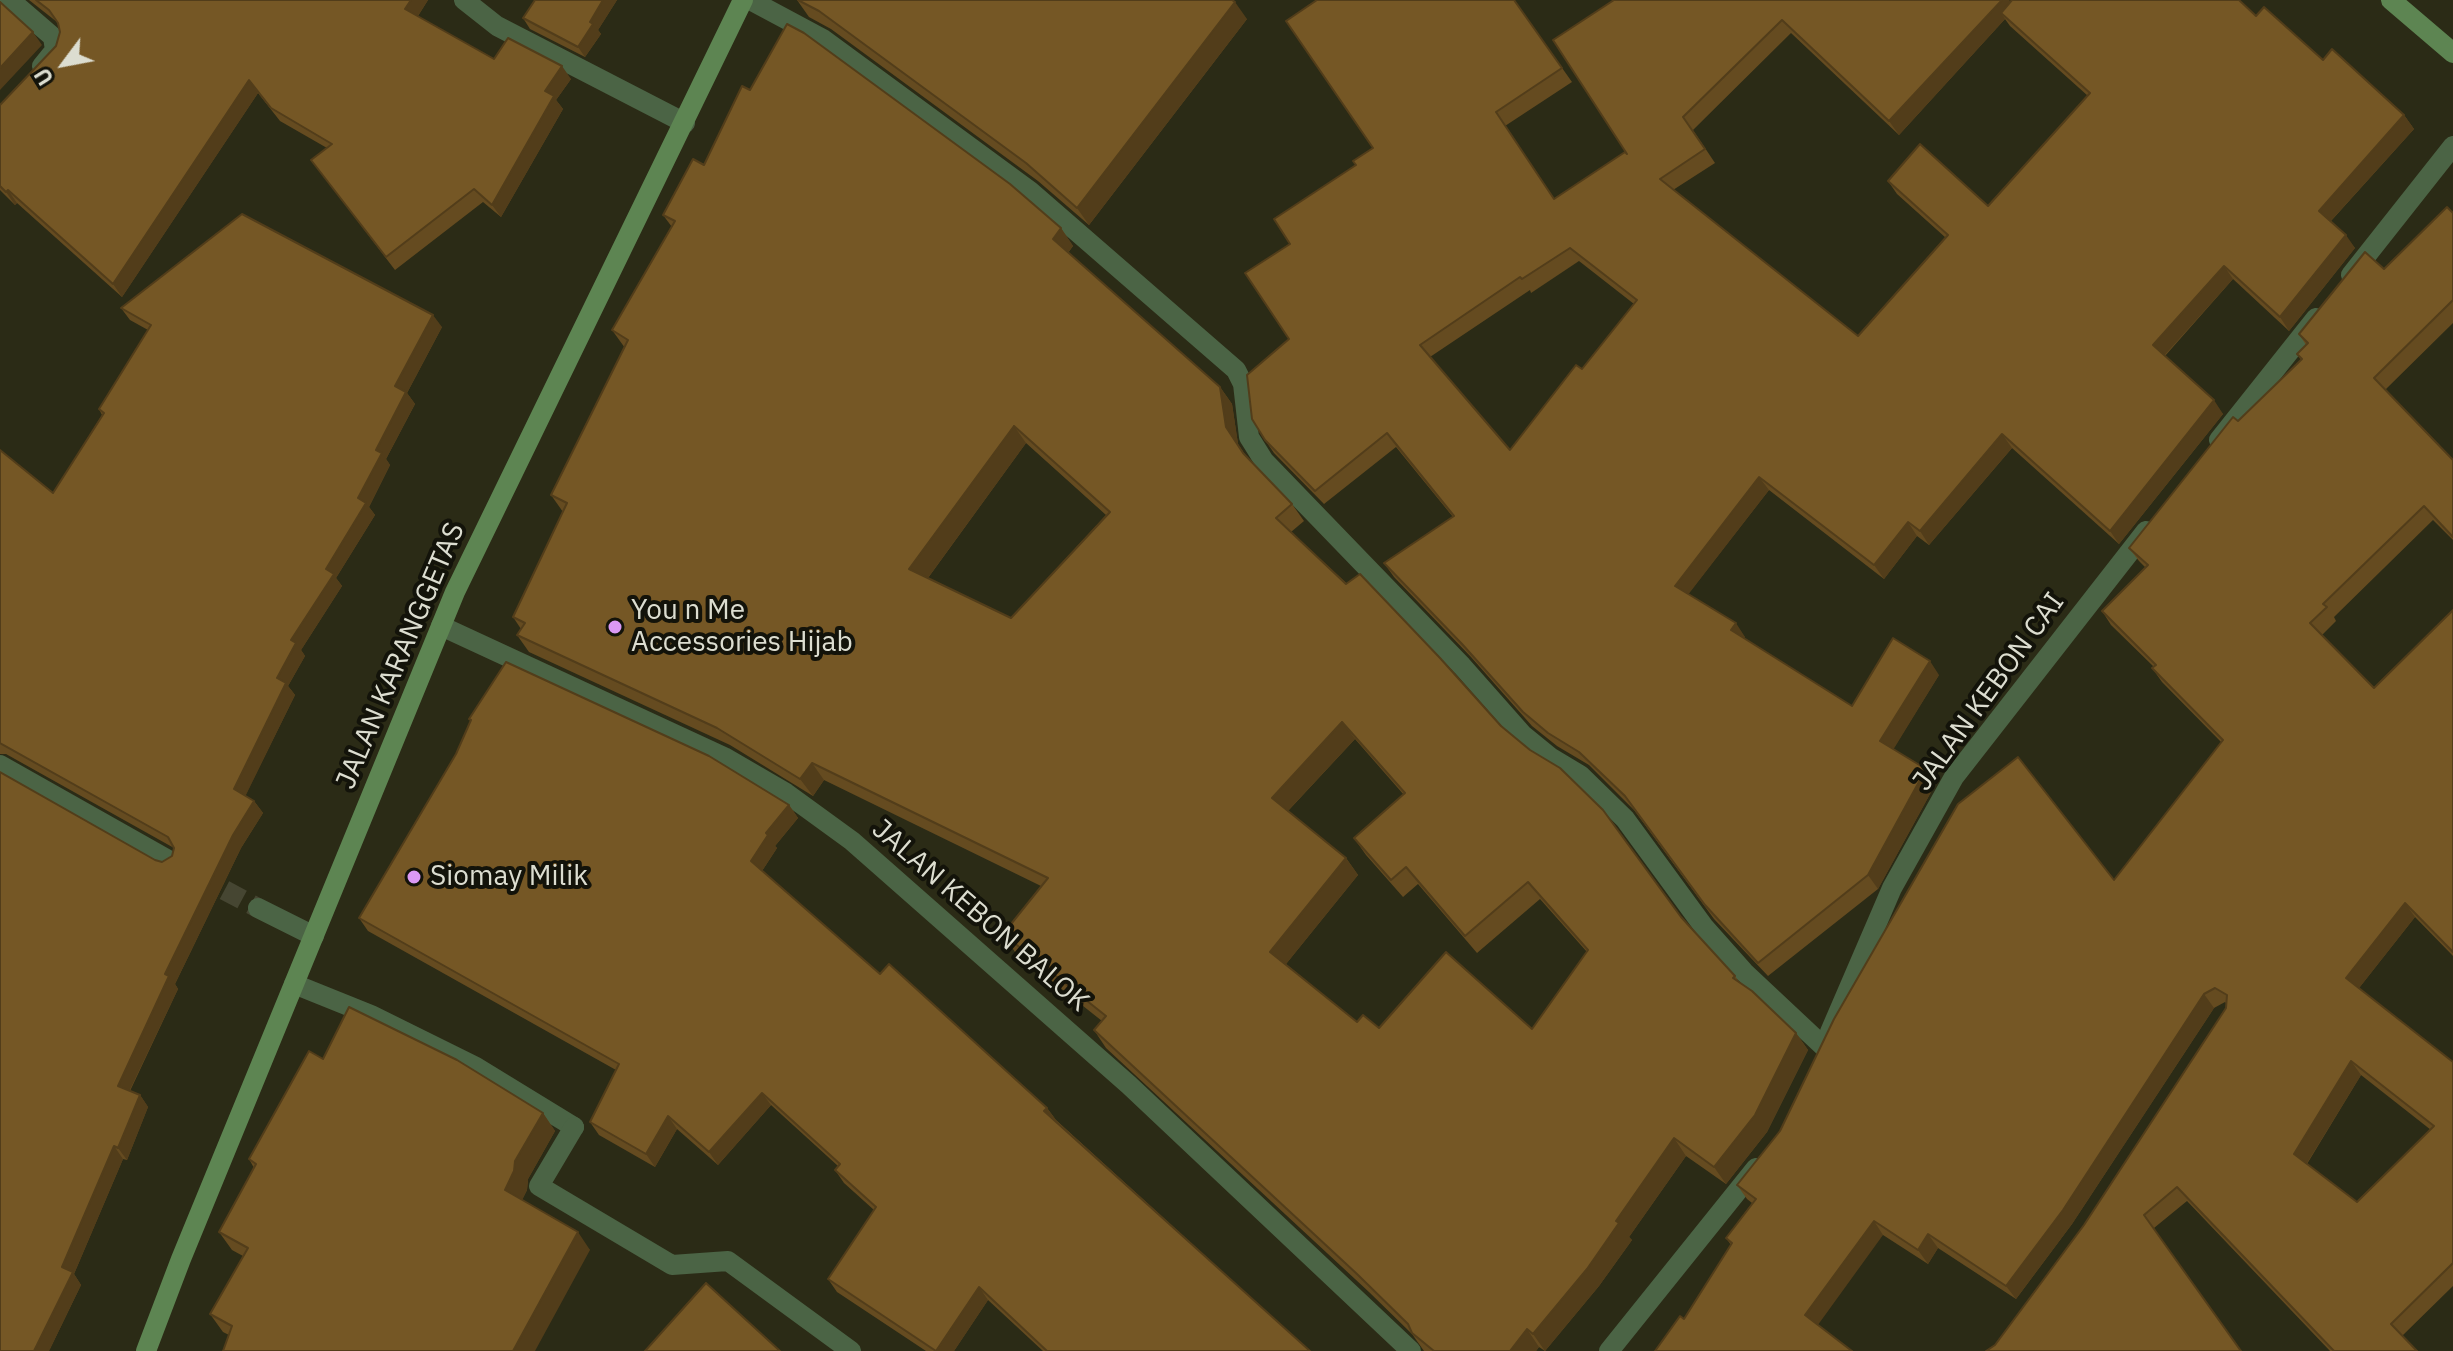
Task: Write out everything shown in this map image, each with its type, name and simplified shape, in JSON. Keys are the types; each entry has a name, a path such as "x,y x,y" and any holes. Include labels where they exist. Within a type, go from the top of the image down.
{"street":[{"path":"10,0 49,32 56,43 53,55 32,77"},
{"path":"464,0 497,26 685,123"},
{"name":"JALAN KARANGGETAS","path":"146,1351 441,626 569,355 743,0"},
{"name":"JALAN KEBON CAI","path":"750,0 823,39 1030,191 1236,370 1243,384 1249,437 1264,461 1462,666 1523,735 1550,757 1580,775 1625,819 1704,927 1821,1053 1892,888 1954,777 2161,513"},
{"path":"2391,0 2453,53"},
{"path":"2209,452 2453,146"},
{"name":"JALAN KEBON BALOK","path":"441,626 724,757 786,793 852,841 1129,1085 1411,1351"},
{"path":"0,765 170,861"},
{"path":"258,908 314,936"},
{"path":"294,984 371,1015 476,1067 574,1127 539,1186 672,1265 728,1261 851,1351"},
{"path":"1609,1351 1770,1150"}],"building":[{"path":"36,0 411,0 405,9 494,59 508,38 562,66 545,91 554,96 492,205 474,189 386,257 311,160 332,144 271,108 249,80 113,284 0,186 0,105 56,46 60,32 49,10"},
{"path":"535,0 603,0 590,22 593,24 578,47 523,18"},
{"path":"798,0 1235,2 1077,208 1026,163 819,11"},
{"path":"1317,0 1514,0 1562,68 1496,112 1554,199 1625,152 1627,154 1553,40 1614,0 2002,0 1889,121 1782,20 1683,117 1705,149 1660,179 1858,336 1948,235 1888,181 1920,144 1988,206 2090,93 2001,13 2012,0 2239,0 2256,16 2264,7 2323,60 2332,49 2404,115 2319,211 2346,235 2280,317 2224,266 2153,345 2214,400 2110,531 2002,434 1920,531 1908,522 1874,565 1759,477 1675,586 1736,623 1731,630 1852,706 1893,638 1930,661 1880,741 1926,769 1868,875 1758,963 1705,905 1625,796 1579,752 1548,733 1523,712 1384,563 1454,516 1387,433 1315,491 1265,440 1252,419 1247,375 1289,339 1245,273 1290,244 1274,219 1356,165 1353,161 1373,148 1286,21","holes":["1570,248 1637,300 1582,369 1576,365 1510,450 1420,345 1520,277 1522,279"]},
{"path":"0,2 33,32 0,68"},
{"path":"787,24 804,33 1010,184 1061,228 1053,239 1220,387 1226,427 1243,453 1292,504 1276,518 1346,584 1360,574 1501,726 1530,750 1560,768 1603,810 1681,917 1735,976 1733,978 1752,991 1796,1033 1755,1115 1714,1167 1674,1138 1587,1269 1533,1334 1527,1329 1510,1351 1434,1351 1412,1333 1408,1324 1357,1274 1094,1030 1106,1016 1003,934 1048,878 812,763 800,779 717,728 517,635 525,623 513,617 567,503 551,495 628,340 612,330 675,221 663,215 693,159 704,165 742,86 750,90","holes":["1014,426 1110,512 1011,618 909,569","1342,722 1405,793 1354,838 1391,880 1406,867 1465,936 1528,882 1588,950 1532,1029 1446,952 1379,1028 1363,1015 1357,1022 1270,952 1346,858 1272,798"]},
{"path":"2447,207 2453,213 2453,300 2374,378 2453,460 2453,537 2424,506 2323,604 2327,607 2310,623 2374,688 2453,610 2453,952 2405,903 2346,978 2453,1062 2453,1263 2391,1324 2417,1351 2334,1351 2177,1187 2144,1215 2241,1351 1986,1351 1995,1345 2084,1225 2226,1008 2227,995 2215,988 2204,994 2063,1210 2006,1286 1928,1234 1918,1250 1874,1221 1805,1315 1852,1351 1655,1351 1680,1316 1684,1319 1732,1243 1726,1238 1756,1199 1737,1185 1780,1131 1834,1019 1958,804 2018,757 2114,880 2223,740 2152,668 2156,665 2102,611 2148,565 2129,548 2233,417 2238,421 2302,359 2297,354 2308,343 2299,334 2365,252 2384,269","holes":["2351,1061 2434,1126 2357,1202 2294,1154"]},
{"path":"242,214 433,315 395,386 406,392 376,450 382,453 358,498 366,503 326,569 334,574 291,640 296,643 277,678 286,683 234,789 254,801 233,835 165,974 169,976 118,1086 140,1095 118,1148 114,1146 62,1267 73,1272 34,1351 0,1351 0,772 155,860 162,862 172,856 174,848 168,837 0,743 0,450 53,493 104,413 99,409 151,325 121,308"},
{"path":"506,662 709,756 789,805 766,833 768,835 751,861 880,974 889,964 1047,1108 1044,1111 1310,1351 1047,1351 979,1287 936,1351 828,1279 876,1207 835,1170 840,1164 762,1093 709,1152 668,1116 646,1154 590,1122 619,1064 359,918 456,754 469,719"},
{"path":"349,1007 457,1060 543,1113 515,1161 505,1190 578,1232 513,1351 223,1351 232,1326 210,1314 248,1248 219,1232 256,1164 249,1159 309,1051 323,1059"},
{"path":"706,1283 780,1351 645,1351"}],"tunnel":[{"path":"198,876 258,908"}],"place":[{"name":"You n Me Accessories Hijab","path":"615,627"},
{"name":"Siomay Milik","path":"414,877"}]}
